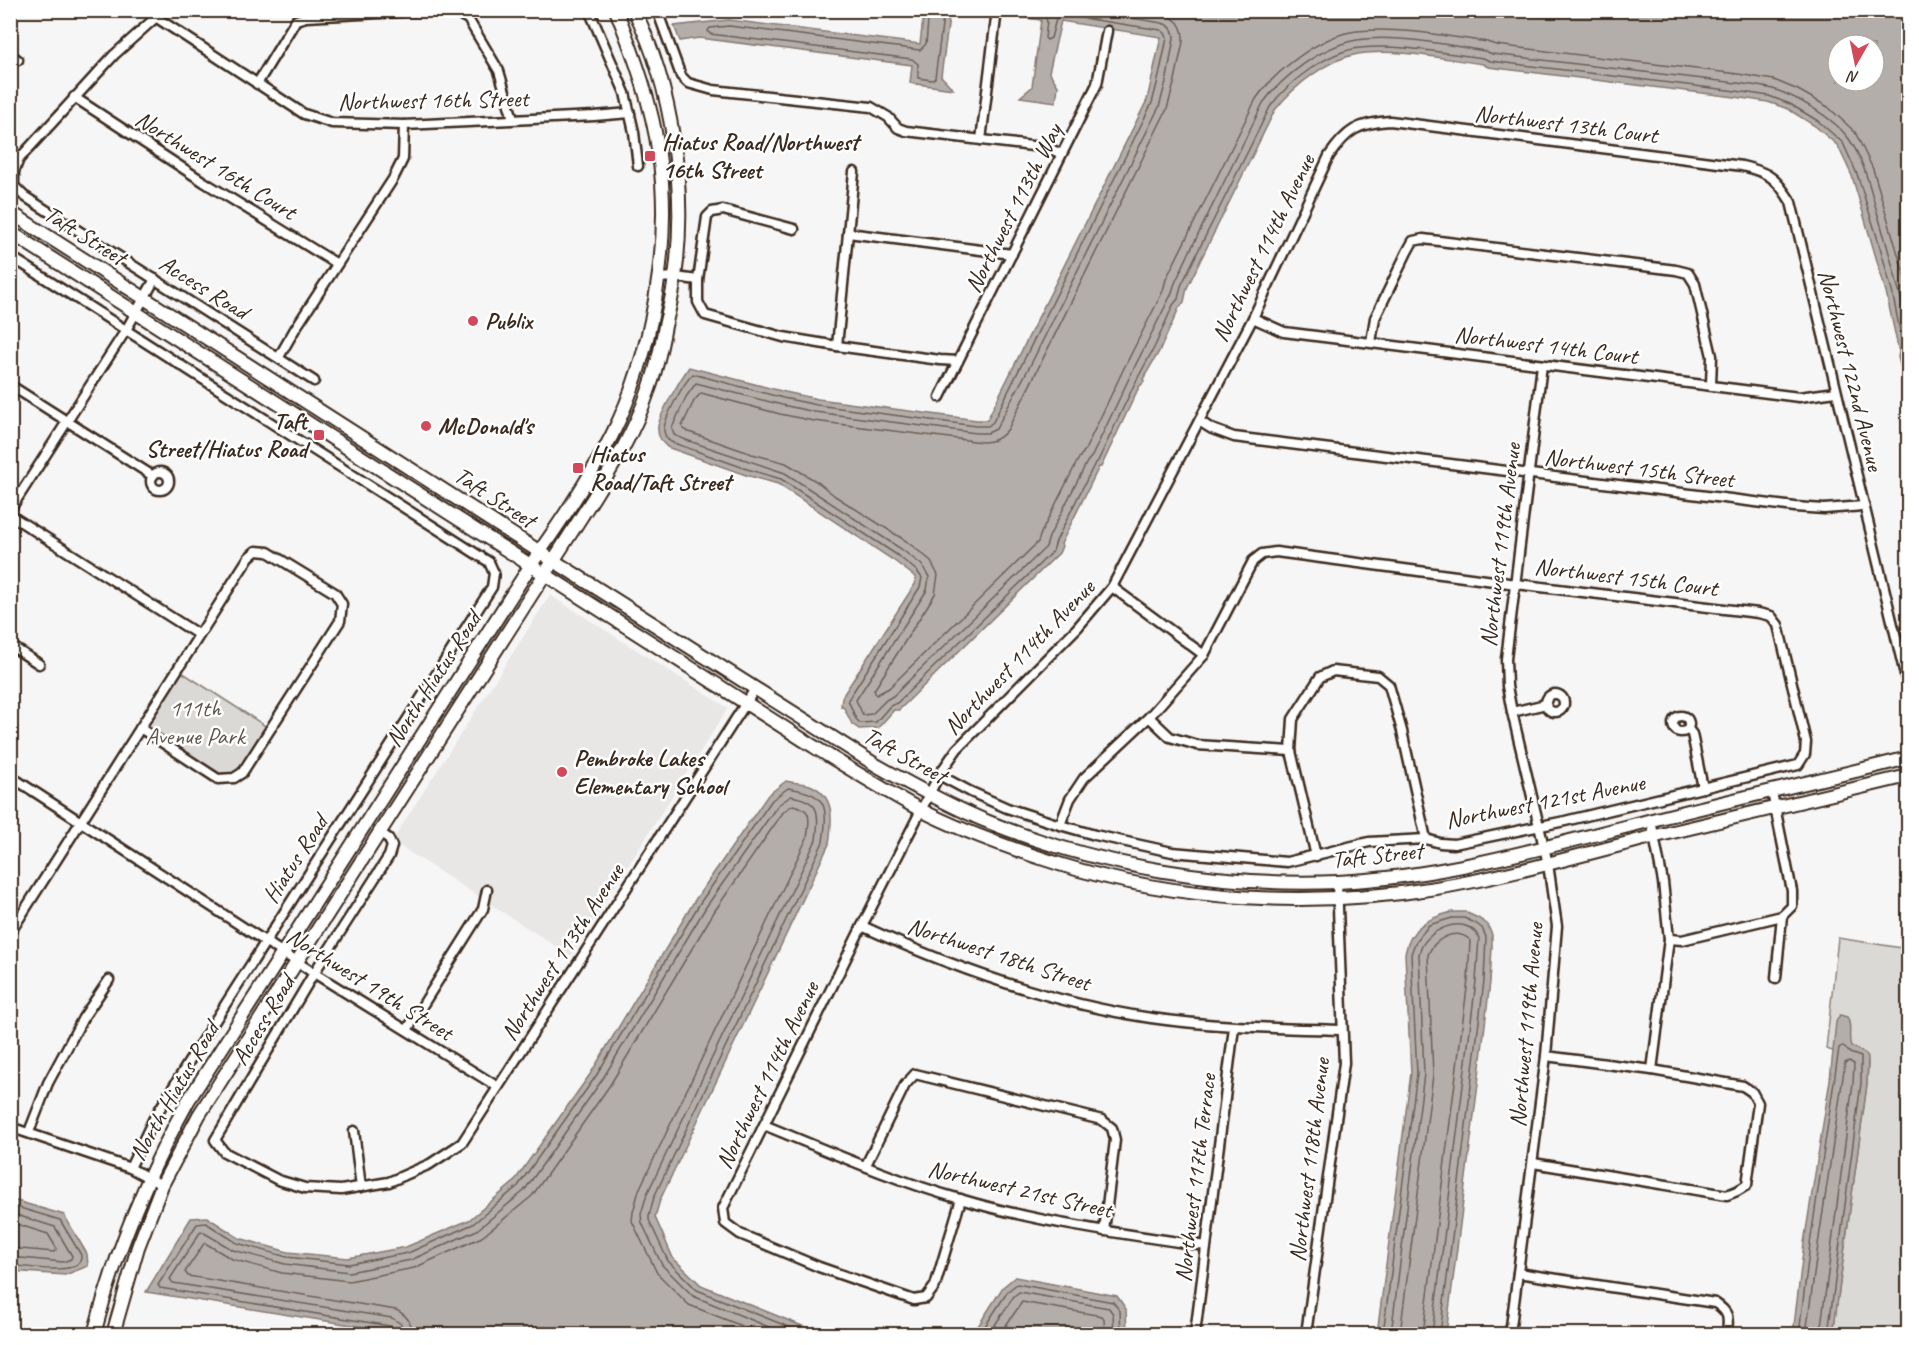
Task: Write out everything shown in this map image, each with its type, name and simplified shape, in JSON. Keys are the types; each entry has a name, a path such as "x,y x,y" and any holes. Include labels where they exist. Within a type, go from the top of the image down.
{"street":[{"path":"74,97 114,55 164,10"},
{"path":"257,84 296,20 306,17 436,10"},
{"path":"451,10 468,19 499,71 513,119"},
{"path":"590,10 625,93 638,166"},
{"name":"North Hiatus Road","path":"94,1335 104,1297 131,1219 162,1149 188,1101 585,484 613,434 634,383 650,329 658,278 662,201 659,156 647,99 616,10"},
{"name":"North Hiatus Road","path":"113,1335 138,1247 162,1185 199,1115 625,447 648,392 660,351 675,277 679,201 668,108 657,69 634,10"},
{"path":"657,10 683,80 688,83 713,90 871,107 888,117 898,128 906,131 1049,148 1061,154"},
{"name":"Northwest 16th Street","path":"157,18 304,114 332,123 404,125 630,113"},
{"path":"981,140 996,18"},
{"name":"Northwest 113th Way","path":"939,397 1097,84 1107,31"},
{"path":"10,54 18,60"},
{"name":"Access Road","path":"74,97 19,159 14,172 14,186 24,196 314,381"},
{"name":"Northwest 16th Court","path":"74,97 204,182 338,264"},
{"name":"Northwest 13th Court","path":"1358,127 1374,122 1390,122 1742,166 1768,174"},
{"path":"279,357 393,178 403,159 404,125"},
{"name":"Northwest 114th Avenue","path":"961,1199 935,1286 926,1298 914,1300 819,1267 740,1234 725,1223 723,1208 939,775 957,749 1077,628 1112,587 1253,318 1329,156 1342,137 1358,127"},
{"path":"837,346 854,172"},
{"name":"Northwest 122nd Avenue","path":"1768,174 1780,184 1791,202 1908,687"},
{"path":"794,228 723,210 712,212 707,217 704,227 698,280 698,303 705,315 783,337 958,361"},
{"name":"Taft Street","path":"10,212 876,765 928,794 992,823 1066,848 1172,873 1221,878 1279,882 1377,879 1437,870 1544,848 1908,758"},
{"name":"Taft Street","path":"10,232 804,741 921,809 984,838 1060,864 1169,889 1220,895 1337,899 1384,895 1439,888 1548,864 1908,776"},
{"path":"848,233 1012,254"},
{"path":"1371,342 1376,318 1413,241 1423,239 1676,270 1688,273 1695,284 1712,356 1711,385"},
{"path":"10,256 126,330"},
{"path":"658,278 675,277 698,280"},
{"path":"10,510 126,330 155,279"},
{"name":"Northwest 14th Court","path":"1253,318 1284,332 1542,365 1799,397 1836,392"},
{"name":"Hiatus Road","path":"126,330 489,562 494,573 492,587 153,1120 130,1168"},
{"name":"Northwest 119th Avenue","path":"1510,1335 1546,1056 1557,926 1548,864 1507,686 1506,659 1542,365"},
{"path":"10,385 153,476"},
{"path":"328,434 337,421"},
{"name":"Northwest 15th Street","path":"1199,421 1212,429 1234,437 1795,507 1824,509 1864,506"},
{"path":"411,488 421,474"},
{"path":"10,515 199,635"},
{"path":"10,933 81,822 140,728 249,557 256,551 268,552 335,593 342,604 340,621 242,773 234,778 219,779 140,728"},
{"name":"Northwest 15th Court","path":"1204,655 1253,561 1262,554 1276,552 1770,616"},
{"path":"1060,825 1070,799 1084,778 1149,717 1204,655 1112,587"},
{"name":"Northwest 121st Avenue","path":"939,775 1007,808 1095,835 1172,852 1287,862 1369,842 1426,838 1440,843 1454,844 1539,827 1798,765 1806,754 1806,742 1778,626 1770,616"},
{"path":"10,645 39,664"},
{"path":"685,664 694,649"},
{"path":"472,658 486,667"},
{"path":"1316,856 1291,751 1293,719 1320,677 1334,671 1378,676 1389,685 1426,838"},
{"name":"Northwest 113th Avenue","path":"215,1140 224,1152 278,1180 305,1188 341,1190 389,1182 430,1164 462,1143 755,689"},
{"path":"1512,712 1546,704"},
{"path":"1149,717 1170,737 1197,745 1291,751"},
{"path":"1688,729 1692,734 1703,788"},
{"name":"Northwest 19th Street","path":"10,776 314,973 498,1088"},
{"path":"1669,939 1682,940 1782,916 1792,906 1792,891 1772,792"},
{"path":"1651,820 1663,882 1669,939 1652,1070"},
{"name":"Access Road","path":"215,1140 314,973 389,856 392,846 388,838 379,832"},
{"path":"1125,880 1129,864"},
{"name":"Northwest 118th Avenue","path":"1306,1335 1344,1063 1337,882"},
{"path":"407,1030 483,909 488,890"},
{"path":"1776,978 1782,916"},
{"name":"Northwest 18th Street","path":"862,926 908,947 1031,991 1089,1005 1150,1018 1234,1027 1341,1030"},
{"path":"28,1132 48,1083 83,1018 110,980"},
{"name":"Northwest 117th Terrace","path":"1196,1335 1234,1027"},
{"path":"1533,1163 1727,1195 1747,1185 1758,1103 1752,1092 1743,1086 1652,1070 1546,1056"},
{"path":"866,1165 905,1085 915,1074 1102,1120 1112,1128 1114,1140 1104,1231"},
{"name":"Northwest 21st Street","path":"764,1125 914,1184 961,1199 1104,1231 1206,1246"},
{"path":"10,1127 130,1168 162,1185"},
{"path":"354,1131 361,1187"},
{"path":"1518,1273 1714,1303 1725,1310 1729,1320 1727,1335"}],"shaded area":[{"name":"Pembroke Lakes Elementary School","path":"550,595 728,708 571,956 395,843 395,836"}],"green space":[{"name":"111th Avenue Park","path":"177,669 270,729 242,773 218,779 140,728"},
{"path":"1838,938 1908,949 1908,1334 1833,1334 1867,1084 1868,1062 1826,1049"}],"water":[{"path":"924,11 950,11 941,76 953,89 910,83 912,65 699,38 680,41 674,26 729,20 920,44"},
{"path":"967,11 1908,11 1908,398 1886,292 1852,176 1838,146 1815,126 1788,109 1768,102 1735,97 1488,67 1483,64 1420,55 1388,52 1346,57 1335,61 1301,83 1275,110 1187,288 1184,302 1099,467 1061,544 1059,553 899,710 894,710 878,728 859,729 852,724 843,706 841,707 842,697 915,584 916,579 893,560 778,484 667,447 660,438 658,426 667,404 689,367 818,399 987,420 1147,100 1161,37 1061,21 1049,72 1058,86 1056,102 1020,97 1032,87 1041,20"},
{"path":"786,781 810,785 824,796 828,802 831,818 829,844 660,1200 655,1217 673,1258 701,1285 822,1334 407,1334 146,1292 191,1218 207,1217 239,1238 288,1252 348,1258 406,1247 469,1220 513,1183 591,1073 695,900 768,795"},
{"path":"1452,912 1465,912 1487,924 1492,935 1492,947 1478,1084 1446,1334 1377,1334 1411,1073 1405,954 1411,937 1421,925 1435,917"},
{"path":"1840,1015 1847,1017 1849,1021 1851,1046 1868,1057 1867,1084 1833,1334 1793,1334 1804,1243 1830,1080 1836,1022"},
{"path":"10,1199 64,1215 87,1254 88,1266 65,1275 11,1271"},
{"path":"1015,1277 1117,1296 1126,1309 1127,1334 973,1334 1003,1287"}],"place":[{"name":"Hiatus Road/Northwest 16th Street","path":"650,156"},
{"name":"Publix","path":"473,321"},
{"name":"McDonald's","path":"426,426"},
{"name":"Taft Street/Hiatus Road","path":"319,435"},
{"name":"Hiatus Road/Taft Street","path":"578,468"},
{"name":"Pembroke Lakes Elementary School","path":"562,772"}]}
